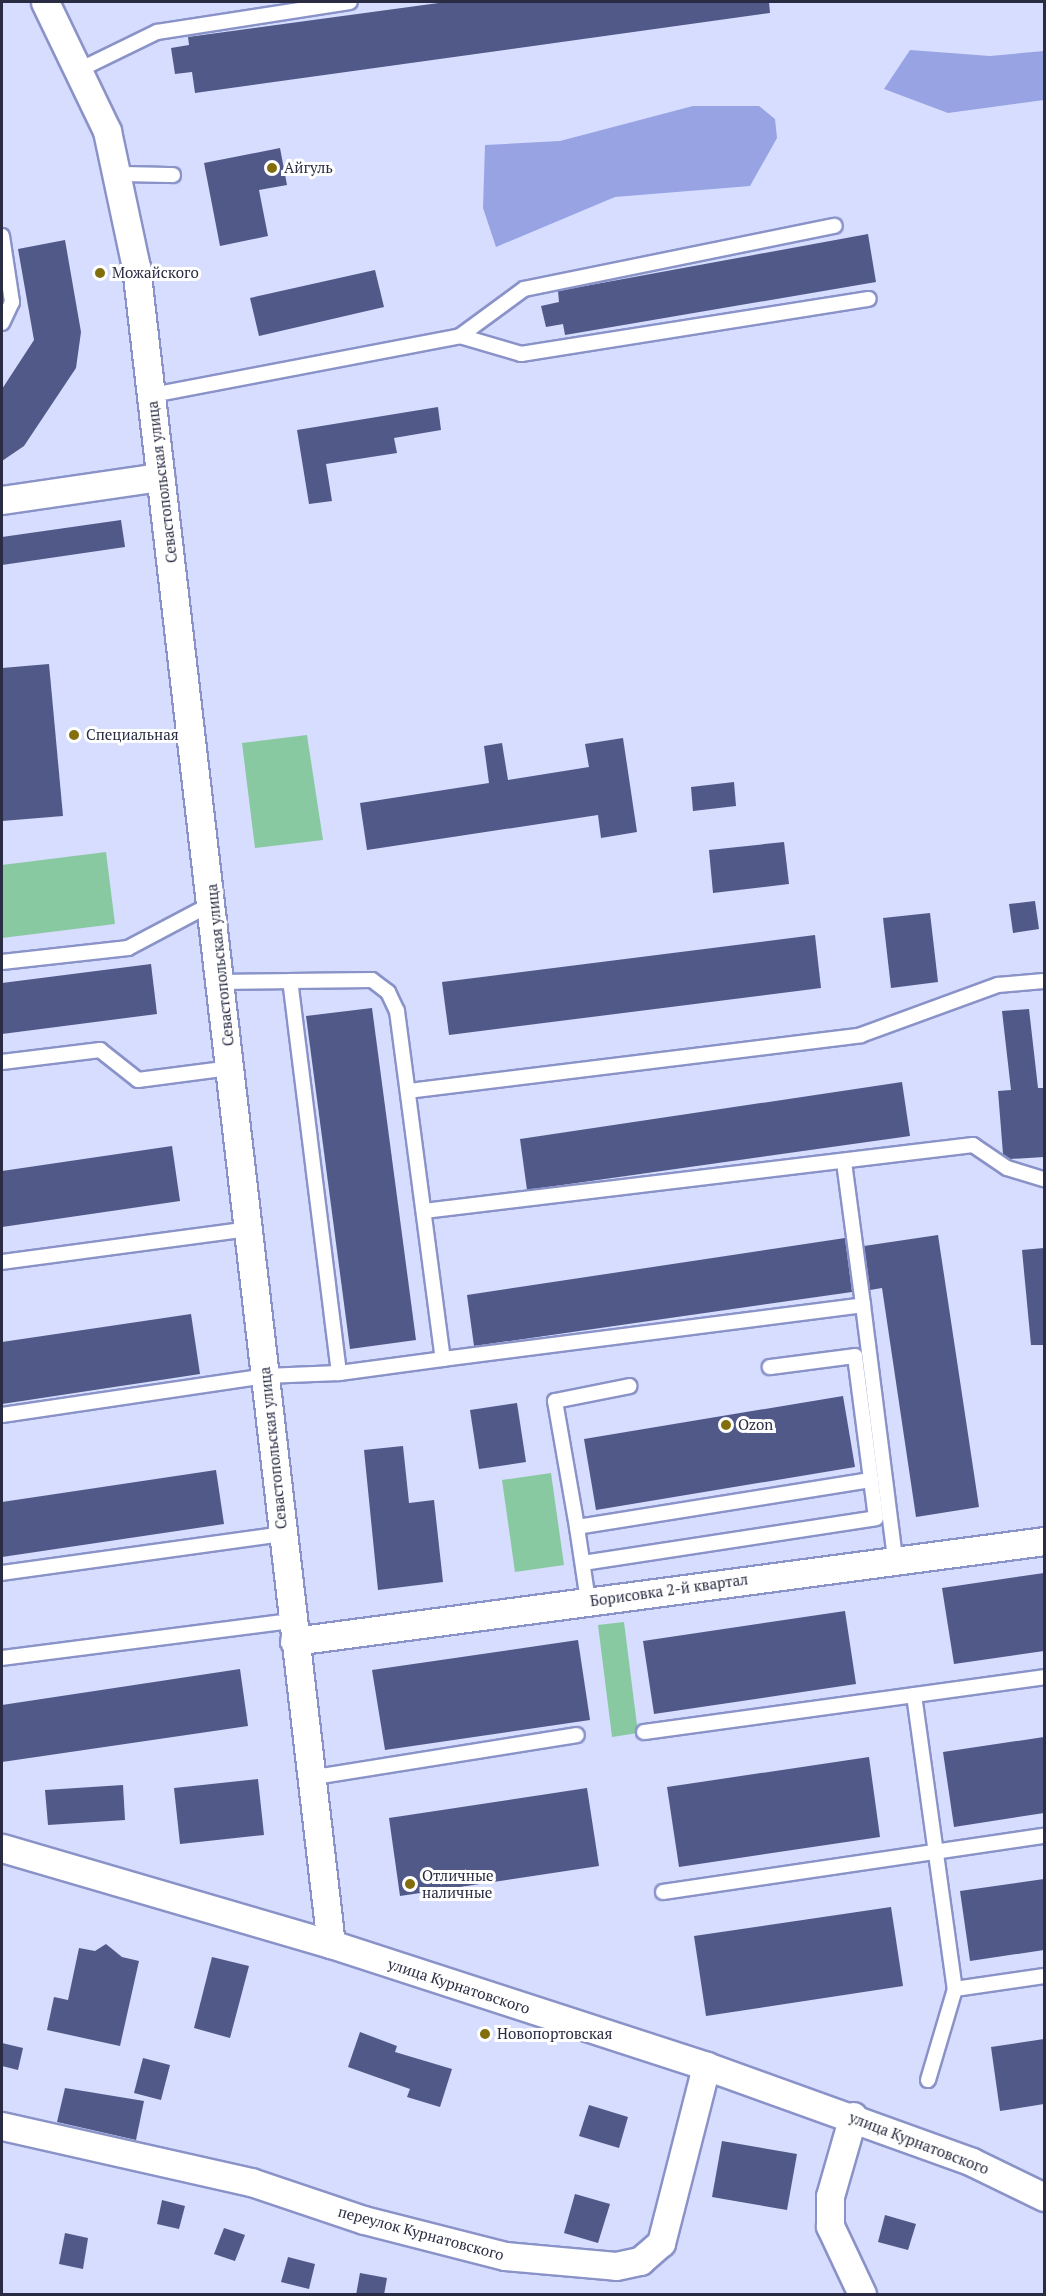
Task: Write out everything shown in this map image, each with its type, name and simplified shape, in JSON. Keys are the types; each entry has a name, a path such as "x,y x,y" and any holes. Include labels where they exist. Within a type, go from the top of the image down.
{"street":[{"name":"Севастопольская улица","path":"45,2 81,69 119,174 152,395 160,477 213,903 293,1631 315,1778 331,1944"},
{"path":"2,500 160,477"},
{"name":"Борисовка 2-й квартал","path":"293,1631 588,1601 896,1558 1044,1541"},
{"name":"улица Курнатовского","path":"2,1848 331,1944 706,2066 853,2116 1044,2196"},
{"name":"переулок Курнатовского","path":"2,2126 251,2182 364,2220 505,2256 616,2266 640,2261 661,2243 706,2066"},
{"path":"853,2116 830,2196 830,2226 862,2295"}],"lane":[{"path":"81,69 157,32 350,2"},
{"path":"119,174 173,175"},
{"path":"152,395 460,336 524,289 835,226"},
{"path":"2,236 12,302 2,323"},
{"path":"460,336 521,354 869,299"},
{"path":"2,962 128,948 213,903"},
{"path":"222,982 372,980 388,992 397,1011 443,1359"},
{"path":"290,981 339,1373"},
{"path":"408,1091 861,1035 998,985 1044,981"},
{"path":"2,1062 100,1050 138,1080 231,1068"},
{"path":"424,1211 973,1145 1007,1168 1044,1179"},
{"path":"844,1162 896,1558"},
{"path":"2,1262 249,1229"},
{"path":"2,1415 265,1376 339,1373 863,1305"},
{"path":"583,1563 876,1518 855,1356 770,1367"},
{"path":"588,1601 555,1401 630,1386"},
{"path":"577,1527 871,1480"},
{"path":"2,1573 282,1534"},
{"path":"2,1658 293,1631"},
{"path":"644,1731 1044,1677"},
{"path":"914,1695 955,1989 928,2080"},
{"path":"315,1778 577,1735"},
{"path":"663,1892 937,1854 1044,1836"},
{"path":"955,1989 1044,1976"}],"green space":[{"path":"307,735 323,840 255,848 242,743"},
{"path":"106,852 115,924 2,938 2,865"},
{"path":"551,1473 564,1565 515,1572 502,1480"},
{"path":"624,1622 638,1733 612,1737 598,1625"}],"water":[{"path":"910,50 990,56 1044,51 1044,100 948,113 884,89"},
{"path":"693,106 759,106 775,119 777,138 750,186 615,197 496,247 483,208 485,145 560,141"}],"building":[{"path":"446,2 769,2 770,13 195,93 192,72 175,74 171,48 189,45 188,37"},
{"path":"280,148 287,185 259,190 268,236 220,246 204,163"},
{"path":"868,234 876,282 565,335 563,324 546,327 541,306 559,302 558,291"},
{"path":"65,240 81,332 76,368 24,446 2,461 2,389 34,340 18,249"},
{"path":"375,270 384,307 259,336 250,298"},
{"path":"438,407 441,430 394,438 397,453 326,464 332,501 309,504 297,430"},
{"path":"121,520 125,547 2,565 2,537"},
{"path":"49,664 63,816 2,821 2,668"},
{"path":"623,738 637,832 601,838 598,815 367,850 360,803 489,783 484,746 502,743 508,780 589,767 585,744"},
{"path":"734,782 736,806 693,811 691,787"},
{"path":"784,842 789,884 713,893 709,850"},
{"path":"1035,901 1039,929 1013,933 1009,904"},
{"path":"930,913 938,982 891,988 883,918"},
{"path":"815,935 821,988 449,1035 442,982"},
{"path":"151,964 157,1014 2,1034 2,983"},
{"path":"372,1008 416,1340 350,1349 306,1016"},
{"path":"1029,1009 1038,1088 1044,1088 1044,1157 1010,1159 1003,1154 998,1091 1011,1090 1002,1011"},
{"path":"902,1082 910,1136 527,1190 520,1139"},
{"path":"172,1146 180,1201 2,1227 2,1171"},
{"path":"938,1235 979,1507 916,1517 882,1288 870,1290 864,1246"},
{"path":"845,1238 852,1292 474,1346 467,1295"},
{"path":"1044,1248 1044,1345 1031,1345 1022,1250"},
{"path":"191,1314 200,1374 2,1404 2,1342"},
{"path":"843,1396 855,1467 596,1510 584,1439"},
{"path":"517,1403 526,1462 479,1469 470,1410"},
{"path":"403,1446 409,1503 434,1500 443,1582 378,1590 364,1450"},
{"path":"216,1470 224,1524 2,1557 2,1502"},
{"path":"1044,1573 1044,1651 954,1664 942,1588"},
{"path":"845,1611 856,1684 654,1714 643,1641"},
{"path":"578,1640 590,1720 385,1750 372,1670"},
{"path":"240,1669 248,1726 2,1762 2,1705"},
{"path":"1044,1737 1044,1813 954,1827 943,1752"},
{"path":"869,1757 880,1837 679,1867 667,1787"},
{"path":"258,1779 264,1835 180,1844 174,1788"},
{"path":"123,1785 125,1820 48,1825 45,1790"},
{"path":"587,1788 599,1866 400,1896 389,1818"},
{"path":"1044,1879 1044,1950 970,1961 960,1891"},
{"path":"891,1907 903,1986 706,2016 694,1936"},
{"path":"106,1944 122,1957 139,1961 120,2046 47,2030 54,1997 68,2000 79,1948 95,1951"},
{"path":"212,1957 249,1966 230,2038 194,2028"},
{"path":"360,2032 397,2046 395,2052 452,2069 440,2107 407,2097 410,2089 348,2067"},
{"path":"1044,2039 1044,2104 1000,2111 991,2047"},
{"path":"2,2043 23,2048 18,2070 2,2066"},
{"path":"143,2058 170,2065 161,2100 134,2093"},
{"path":"65,2088 144,2101 136,2140 57,2122"},
{"path":"589,2105 628,2117 619,2148 579,2136"},
{"path":"722,2141 797,2154 787,2210 712,2197"},
{"path":"575,2194 610,2204 598,2243 564,2233"},
{"path":"162,2200 185,2206 179,2229 157,2224"},
{"path":"885,2215 916,2224 908,2250 878,2242"},
{"path":"224,2228 245,2235 235,2261 214,2254"},
{"path":"65,2233 88,2238 83,2269 59,2264"},
{"path":"288,2257 315,2264 309,2289 281,2282"},
{"path":"360,2273 387,2278 384,2295 356,2295"}],"place":[{"name":"Айгуль","path":"272,168"},
{"name":"Можайского","path":"100,273"},
{"name":"Специальная","path":"74,735"},
{"name":"Ozon","path":"726,1425"},
{"name":"Отличные наличные","path":"410,1884"},
{"name":"Новопортовская","path":"485,2034"}]}
